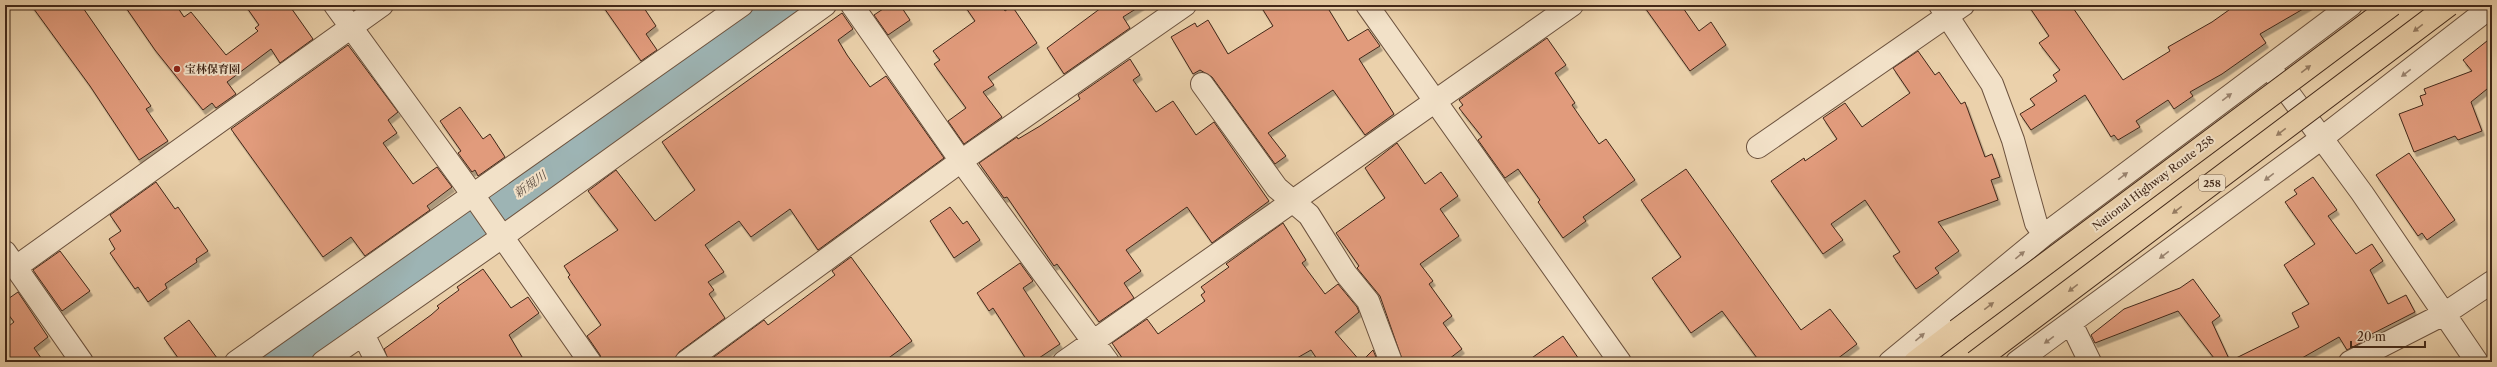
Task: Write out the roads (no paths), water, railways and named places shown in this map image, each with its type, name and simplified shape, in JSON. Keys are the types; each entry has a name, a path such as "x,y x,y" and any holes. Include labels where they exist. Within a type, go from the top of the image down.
{"highway":[{"name":"National Highway Route 258","path":"1915,362 2392,5"},
{"name":"258","path":"1975,362 2449,5"}],"street":[{"path":"335,5 500,233 590,362"},
{"path":"82,362 10,259 382,5"},
{"path":"236,362 475,199 742,5"},
{"path":"323,362 500,233 825,5"},
{"path":"852,5 961,161 1108,362"},
{"path":"686,362 961,161 1185,5"},
{"path":"1367,5 1620,362"},
{"path":"1064,362 1572,5"},
{"path":"1890,362 2044,235 2265,61 2351,5"},
{"path":"2017,362 2072,324 2322,138 2492,6"},
{"path":"1758,147 1950,9 1992,84 2013,140 2036,223 2044,235"},
{"path":"2265,61 2362,193 2477,362"},
{"path":"1202,84 1277,188 1308,215 1346,274 1368,300 1391,362"},
{"path":"2350,362 2444,314 2492,282"},
{"path":"2072,324 2090,362"},
{"path":"363,334 377,362"}],"waterway":[{"name":"新規川","path":"278,362 783,5"}],"place":[{"name":"宝林保育園","path":"177,69"}]}
